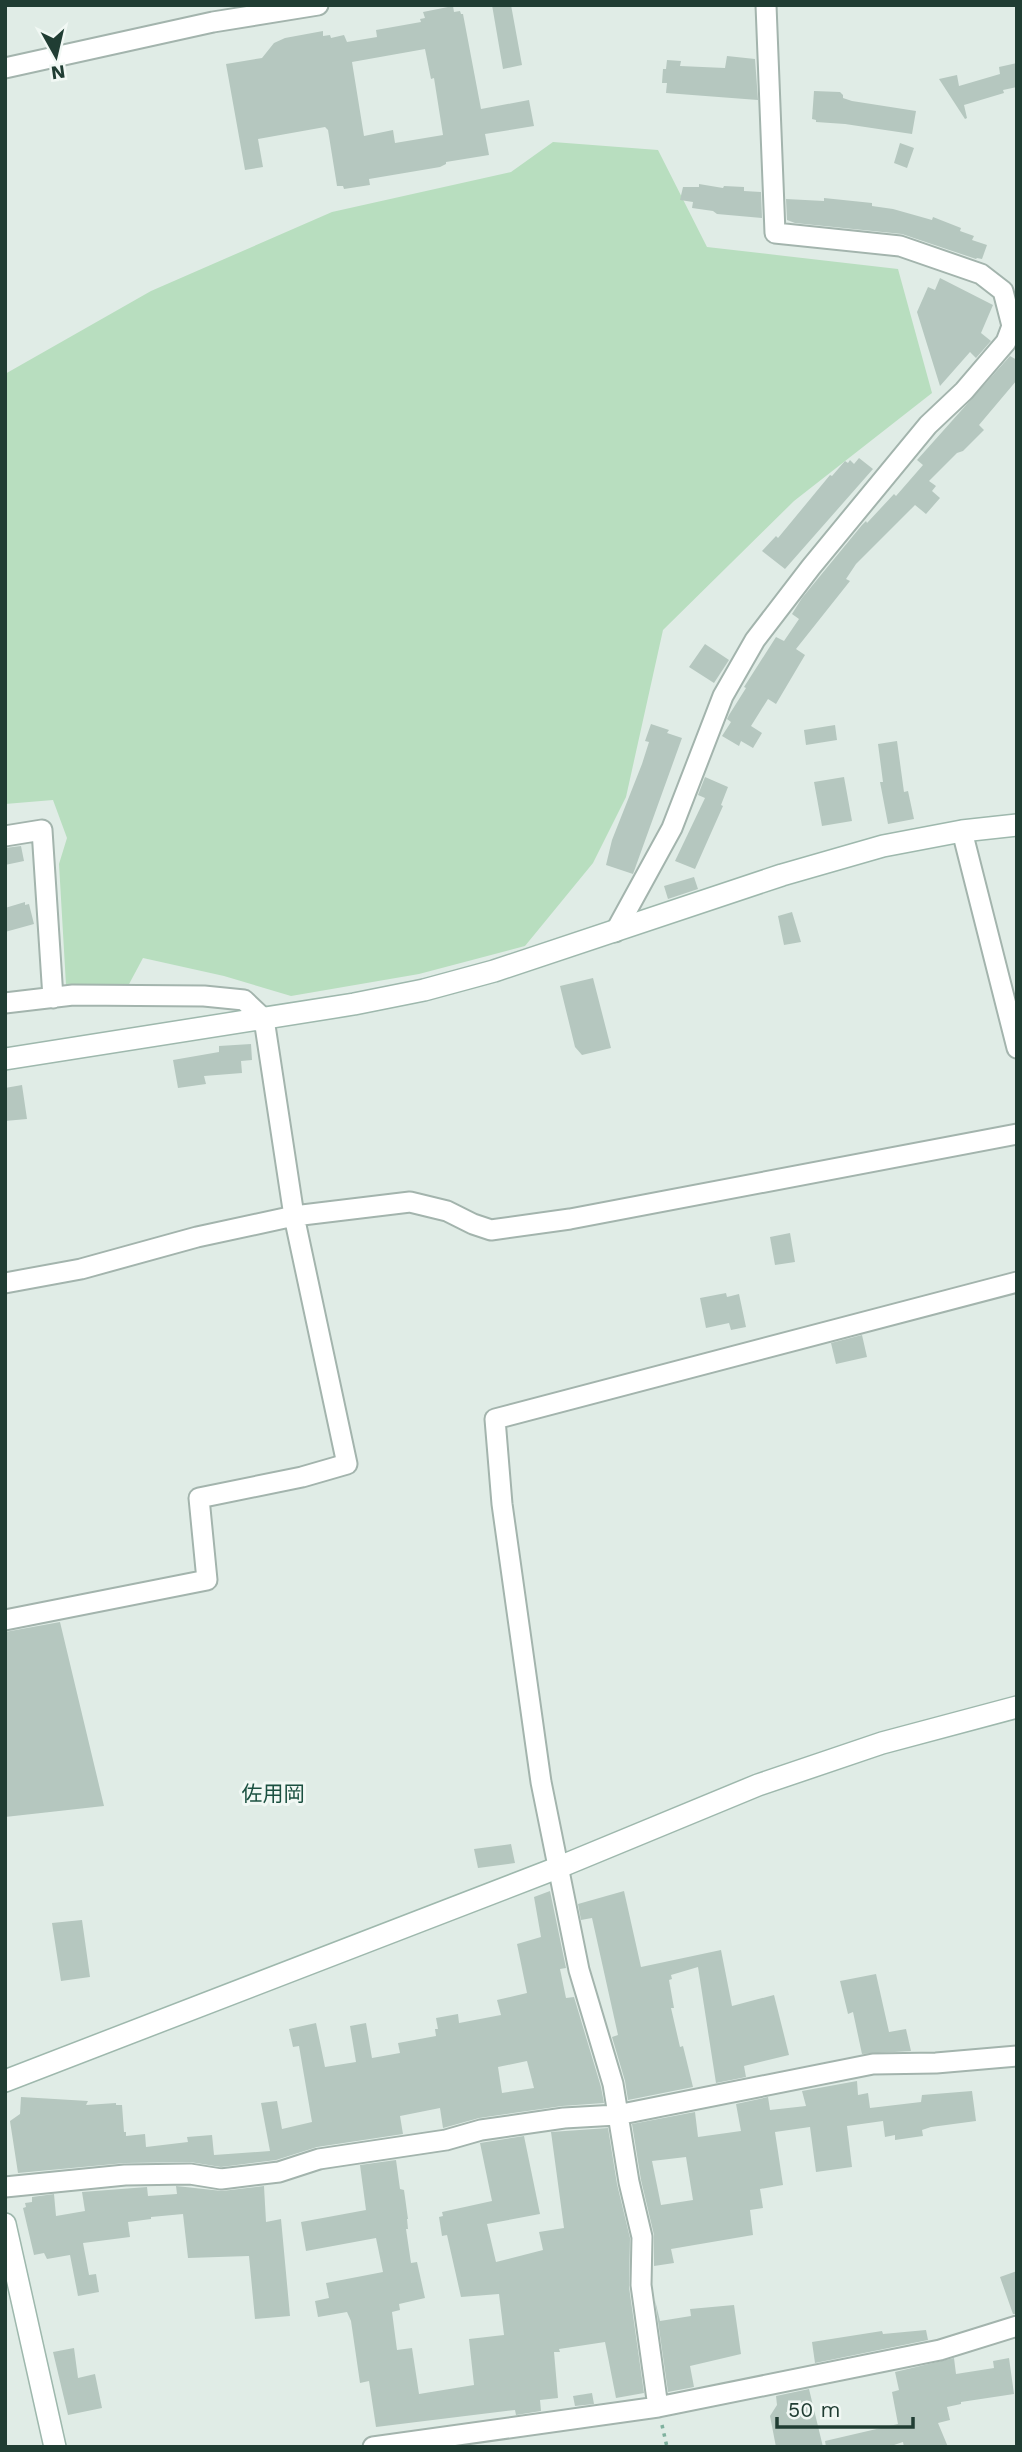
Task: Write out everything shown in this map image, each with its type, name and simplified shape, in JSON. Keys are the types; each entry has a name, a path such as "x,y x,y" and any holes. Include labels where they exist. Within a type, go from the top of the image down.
{"street":[{"path":"5,68 211,14 318,5"},
{"path":"615,932 672,828 723,696 755,640 811,567 928,425 964,391 1006,342 1012,326 1003,291 981,274 900,246 775,233 766,5"},
{"path":"5,1059 264,1019 424,990 494,971 782,875 883,846 962,831 1017,825"},
{"path":"5,836 42,830 53,998"},
{"path":"962,831 1017,1048"},
{"path":"5,1003 114,995 204,996 244,1000 264,1019 294,1216 347,1464 302,1477 199,1498 207,1580 5,1620"},
{"path":"5,1283 81,1269 197,1237 294,1216 410,1202 447,1211 491,1230 570,1219 1017,1133"},
{"path":"658,2407 641,2285 642,2237 629,2182 613,2084 579,1970 541,1782 504,1517 495,1419 1017,1282"},
{"path":"5,2081 557,1868 758,1785 882,1743 1017,1707"},
{"path":"5,2187 125,2175 190,2174 221,2179 279,2172 319,2159 446,2140 481,2130 564,2118 617,2115 873,2064 936,2063 1017,2056"},
{"path":"5,2224 55,2447"},
{"path":"373,2447 658,2407 940,2350 1017,2326"}],"green space":[{"path":"553,142 658,150 707,247 898,269 932,393 794,501 663,630 626,797 593,863 525,946 419,974 291,996 224,976 143,958 128,986 66,985 59,864 67,838 53,800 5,804 5,374 151,291 332,212 511,172"}],"building":[{"path":"492,5 511,5 522,65 503,69"},
{"path":"453,6 454,12 460,11 463,14 481,109 529,100 534,126 485,134 489,155 446,162 440,167 369,179 370,185 344,189 343,186 337,186 328,130 325,127 258,139 263,167 245,170 226,64 262,58 274,43 285,38 323,31 323,36 330,35 331,38 344,35 347,42 377,37 376,30 421,22 420,19 425,18 423,12","holes":["425,49 431,79 434,78 443,135 395,143 393,130 364,136 352,62"]},
{"path":"727,56 755,59 758,100 666,93 667,83 662,83 667,60 681,61 680,66 725,68"},
{"path":"1017,63 1017,87 964,105 965,119 939,79 957,75 959,86 1000,74 999,67"},
{"path":"814,91 840,92 843,98 852,101 916,111 912,134 816,122 812,119"},
{"path":"900,143 914,148 907,168 894,163"},
{"path":"699,184 723,188 744,187 744,191 761,192 762,218 717,214 692,208 693,202 680,200 683,187 699,187"},
{"path":"824,198 872,203 872,206 932,220 933,217 961,228 960,231 974,236 972,240 987,245 982,259 976,259 902,234 787,220 786,199 824,201"},
{"path":"940,278 993,305 981,333 991,341 976,358 970,352 940,386 917,312 928,287 935,290"},
{"path":"1010,356 1017,360 1017,380 979,425 984,430 929,481 936,486 932,491 940,498 926,514 915,505 856,564 846,579 850,581 796,649 805,655 776,704 768,699 751,726 762,733 753,748 741,741 739,746 722,736 731,722 727,719 746,688 744,687 776,637 784,641 799,619 792,614 802,598 862,525 894,494 896,496 923,465 917,460"},
{"path":"859,458 873,469 785,569 762,551 776,536 778,538 830,475 845,461 848,463 850,460 854,464"},
{"path":"705,644 729,660 714,683 689,667"},
{"path":"651,724 682,738 633,874 606,865 612,840 642,764 649,742 645,741"},
{"path":"835,725 837,740 806,745 804,730"},
{"path":"897,741 904,792 908,791 914,819 888,824 880,782 883,782 878,744"},
{"path":"705,777 728,787 721,805 723,806 695,869 675,861 705,798 698,795"},
{"path":"844,777 852,821 822,826 814,782"},
{"path":"21,846 24,861 5,865 5,848"},
{"path":"694,877 698,889 668,899 664,886"},
{"path":"25,902 25,905 29,904 34,924 5,932 5,908"},
{"path":"792,912 801,942 784,945 778,916"},
{"path":"593,978 611,1048 582,1055 575,1047 560,986"},
{"path":"251,1044 252,1060 241,1061 242,1073 204,1076 206,1084 178,1088 173,1060 219,1052 219,1046"},
{"path":"22,1085 27,1119 5,1121 5,1088"},
{"path":"790,1233 795,1262 775,1265 770,1237"},
{"path":"726,1293 727,1297 739,1294 746,1327 731,1330 729,1323 706,1328 700,1298"},
{"path":"862,1335 867,1357 836,1364 831,1343"},
{"path":"60,1622 104,1806 5,1817 5,1632"},
{"path":"511,1844 515,1863 478,1868 474,1849"},
{"path":"550,1891 566,1968 560,1969 566,1998 574,1997 604,2103 479,2118 443,2128 440,2108 400,2116 403,2134 317,2147 276,2160 221,2167 190,2162 125,2163 18,2173 10,2121 20,2114 21,2097 88,2101 86,2105 122,2105 126,2136 145,2134 146,2147 188,2142 187,2137 212,2135 214,2155 270,2151 261,2103 277,2101 282,2129 312,2122 299,2046 293,2047 289,2029 316,2023 325,2067 356,2062 350,2026 366,2023 372,2058 400,2053 398,2043 436,2036 436,2018 458,2014 459,2023 501,2015 497,2000 527,1993 517,1944 541,1937 534,1897","holes":["527,2061 534,2088 502,2093 498,2067"]},
{"path":"624,1891 641,1967 721,1950 732,2006 774,1995 789,2055 744,2066 746,2077 716,2083 698,1967 671,1975 672,1979 669,1980 674,2008 671,2008 693,2087 628,2100 612,2037 618,2035 592,1918 581,1920 578,1904"},
{"path":"82,1920 90,1977 61,1981 52,1923"},
{"path":"876,1974 889,2032 906,2029 911,2051 862,2054 853,2012 848,2014 840,1981"},
{"path":"857,2081 858,2095 868,2093 870,2108 921,2102 922,2095 972,2091 976,2121 931,2127 922,2130 923,2136 895,2140 895,2135 885,2137 883,2121 847,2126 852,2167 816,2172 810,2127 775,2132 783,2185 760,2189 763,2208 750,2210 753,2235 671,2249 674,2263 654,2266 654,2235 632,2124 695,2112 698,2137 741,2131 736,2104 768,2097 770,2110 806,2106 802,2091","holes":["686,2157 693,2200 661,2205 652,2161"]},
{"path":"608,2128 617,2184 630,2238 629,2287 644,2393 616,2398 605,2342 554,2352 558,2398 540,2400 541,2411 516,2415 515,2410 376,2427 369,2381 360,2383 351,2321 347,2312 318,2317 315,2301 329,2298 326,2283 383,2272 376,2238 306,2251 301,2222 366,2210 360,2165 396,2160 400,2189 404,2190 411,2263 417,2262 425,2298 399,2304 400,2310 392,2312 397,2350 412,2348 419,2394 474,2385 469,2339 504,2335 499,2294 461,2297 447,2235 442,2236 439,2217 443,2216 442,2212 492,2201 480,2143 524,2136 540,2214 487,2224 496,2262 543,2250 539,2232 564,2228 551,2132"},
{"path":"176,2186 222,2191 264,2186 266,2222 281,2219 290,2316 255,2319 249,2256 188,2258 183,2214 128,2222 130,2237 83,2243 89,2275 96,2274 99,2292 78,2296 70,2255 47,2259 44,2253 34,2255 23,2208 26,2207 25,2203 32,2202 32,2197 54,2194 56,2216 85,2211 82,2192 147,2187 148,2196 177,2194"},
{"path":"1017,2271 1017,2314 1013,2314 1000,2277"},
{"path":"655,2300 660,2321 691,2316 690,2309 734,2305 741,2354 690,2366 694,2387 668,2392"},
{"path":"926,2330 928,2340 815,2363 812,2342 882,2331 883,2334"},
{"path":"74,2348 78,2378 95,2374 102,2408 68,2415 53,2352"},
{"path":"954,2358 956,2374 994,2368 993,2361 1009,2358 1014,2394 961,2402 947,2407 950,2420 938,2423 948,2447 904,2447 903,2442 888,2447 826,2447 825,2441 898,2424 892,2392 899,2390 895,2372"},
{"path":"809,2389 823,2447 776,2447 770,2416 777,2405 776,2396"},
{"path":"592,2393 594,2404 575,2406 573,2396"}],"district":[{"name":"佐用岡","path":"273,1793"}]}
